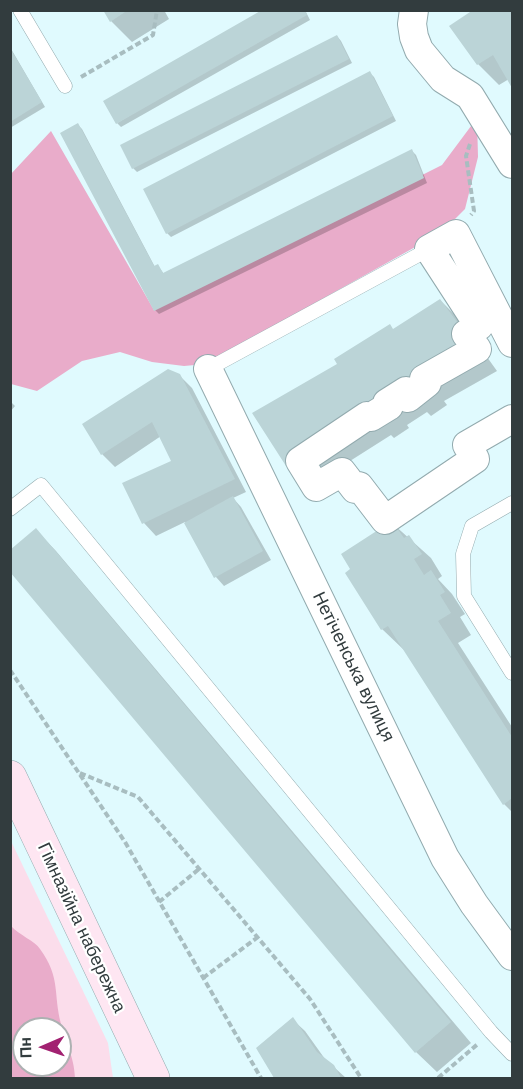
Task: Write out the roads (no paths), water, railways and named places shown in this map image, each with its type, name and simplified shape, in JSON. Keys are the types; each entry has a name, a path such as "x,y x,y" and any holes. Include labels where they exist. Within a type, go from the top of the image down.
{"main road":[{"name":"Гімназійна набережна","path":"10,777 153,1078"}],"street":[{"path":"414,10 412,24 419,50 443,79 470,96 513,164"},
{"path":"456,234 513,343"},
{"path":"429,249 479,326 466,334 477,349 424,379 427,383 408,398 406,391 387,403 389,406 371,417 367,416 300,461 316,486 342,472 355,489 359,486 385,520 475,459 467,445 513,419"},
{"name":"Нетіченська вулиця","path":"208,369 445,858 474,904 513,956"}],"lane":[{"path":"20,10 65,86"},
{"path":"208,369 456,234"},
{"path":"10,508 41,486 491,1032 513,1054"},
{"path":"513,503 472,526 463,554 464,596 513,673"}]}
